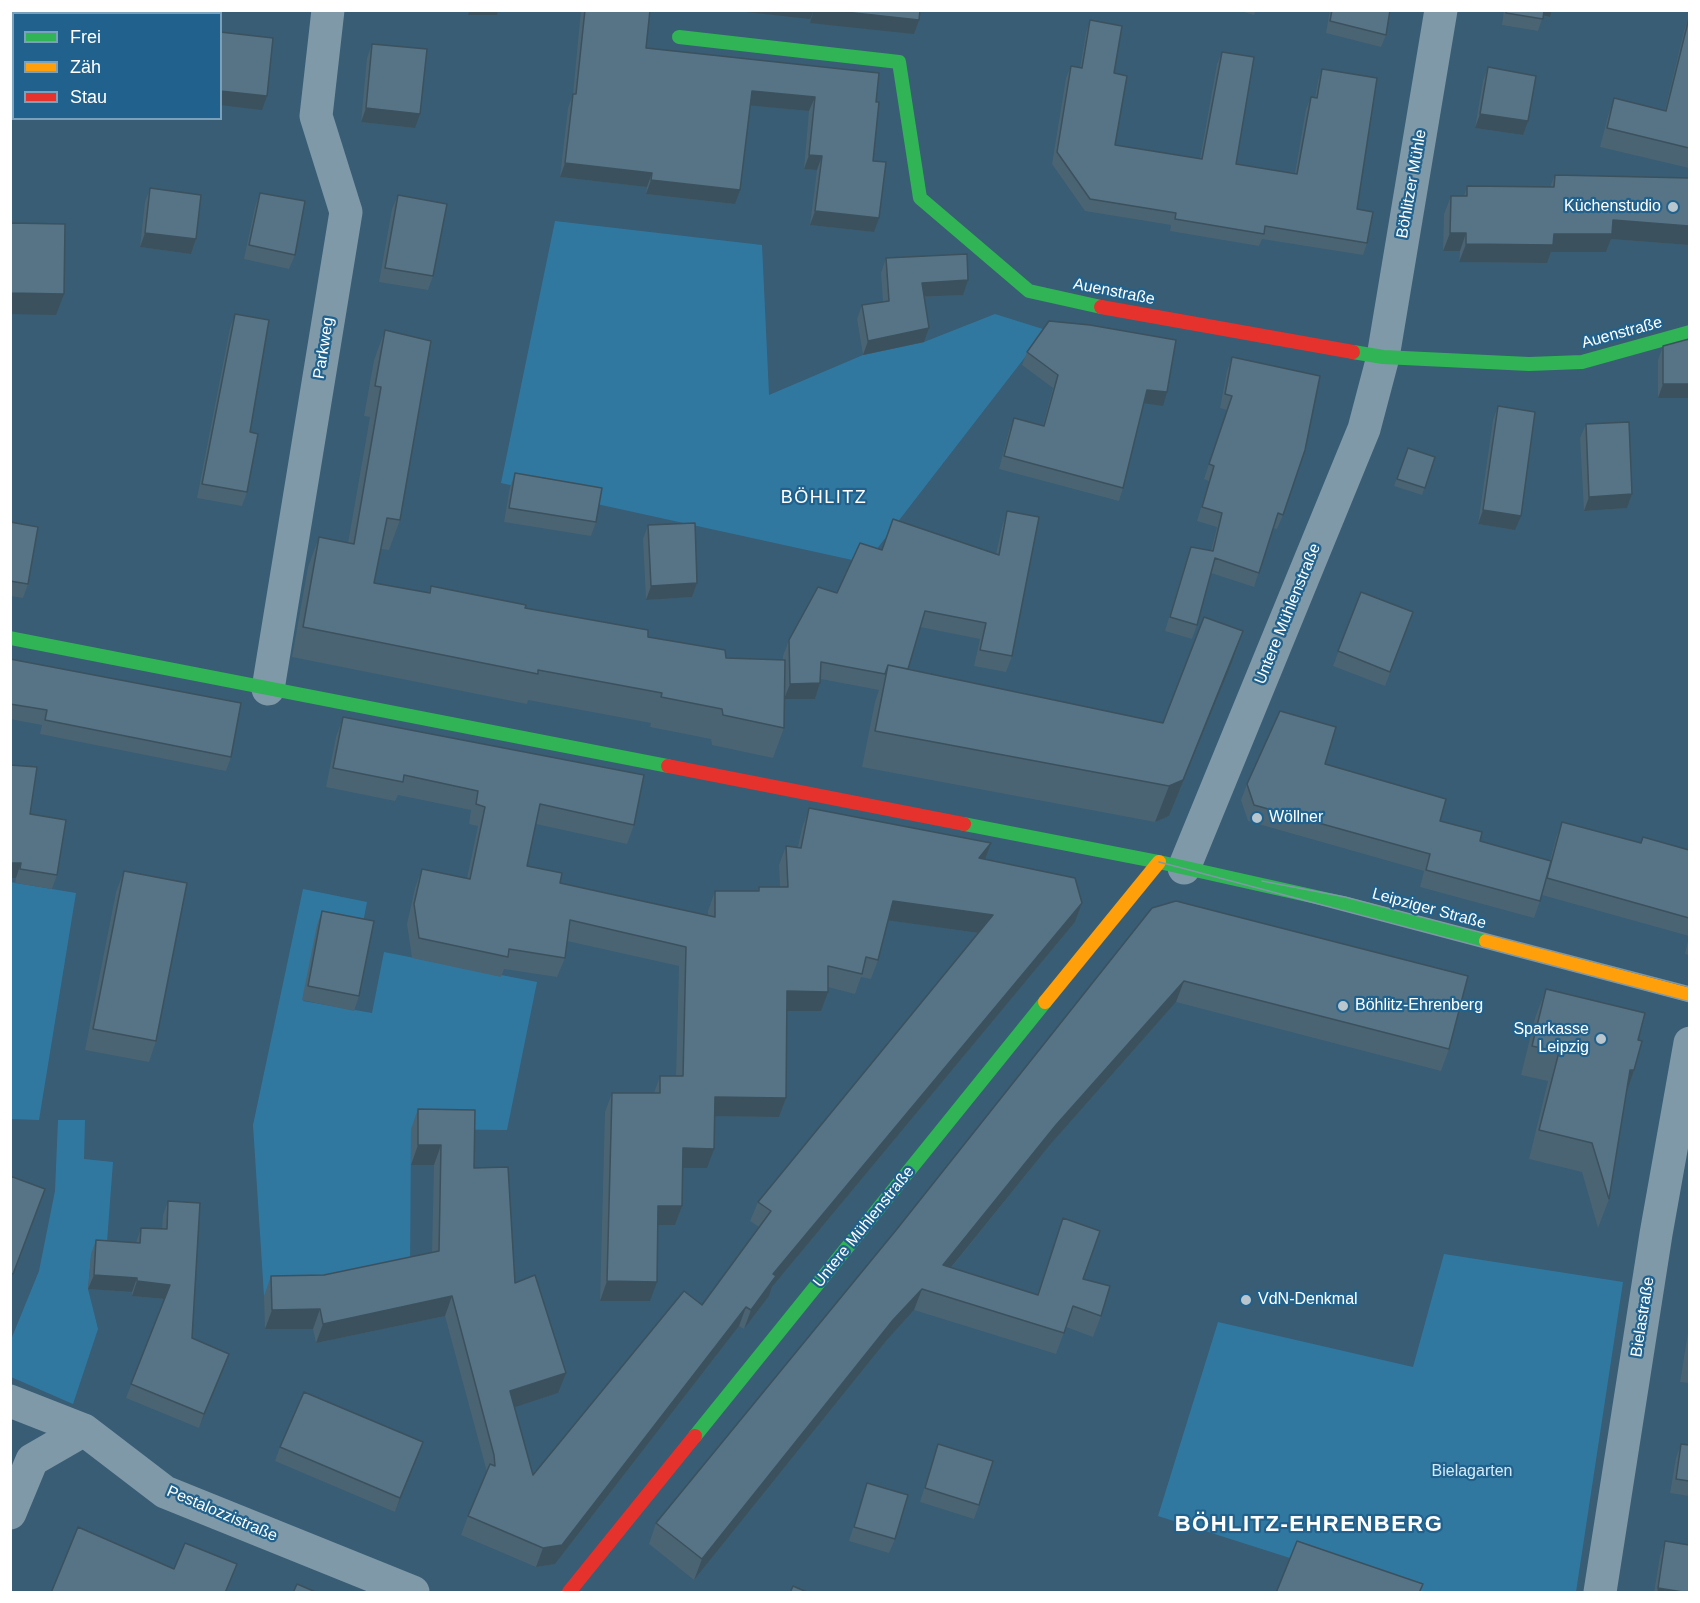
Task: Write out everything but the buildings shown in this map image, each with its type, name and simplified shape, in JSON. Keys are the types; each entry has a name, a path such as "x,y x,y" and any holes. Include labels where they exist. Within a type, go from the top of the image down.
{"street":[{"name":"Parkweg","path":"268,689 346,212 316,116 328,10"},
{"name":"Böhlitzer Mühle","path":"1383,357 1441,10"},
{"name":"Auenstraße","path":"679,37 899,62 920,198 1029,291 1088,305 1383,357 1529,364 1582,362 1689,332"},
{"name":"Untere Mühlenstraße","path":"569,1593 1172,865 1364,429 1383,357"},
{"name":"Leipziger Straße","path":"10,638 1172,865 1342,903 1689,995"},
{"name":"Bielastraße","path":"1600,1593 1656,1234 1689,1043"},
{"name":"Pestalozzistraße","path":"10,1401 84,1430 165,1492 413,1593"},
{"path":"10,1513 32,1460 84,1430"}],"green space":[{"path":"555,221 762,245 769,395 863,355 924,342 995,314 1046,330 866,563 501,483"},
{"path":"10,882 76,893 39,1120 11,1119"},
{"path":"303,889 367,902 361,933 303,1001 372,1013 384,952 537,982 507,1130 411,1129 410,1274 298,1295 264,1296 253,1125"},
{"path":"58,1120 85,1120 84,1159 113,1162 106,1255 91,1258 88,1289 98,1329 73,1404 11,1377 10,1342 39,1271 55,1191"},
{"name":"Bielagarten","path":"1444,1254 1623,1282 1576,1592 1397,1592 1158,1516 1218,1322 1413,1367"}],"tram line":[{"path":"1159,862 1690,1002"},
{"path":"1262,881 1345,897 1690,987"}],"traffic: fast":[{"path":"679,37 899,62 920,198 1029,291 1101,307"},
{"path":"1353,352 1383,357 1529,364 1582,362 1690,332"},
{"path":"10,638 668,766"},
{"path":"964,824 1159,862 1343,903 1486,941"},
{"path":"695,1436 1045,1002"}],"traffic: slow":[{"path":"1045,1002 1159,862"},
{"path":"1486,941 1690,995"}],"traffic: jam":[{"path":"1101,307 1353,352"},
{"path":"668,766 964,824"},
{"path":"569,1592 695,1436"}],"place":[{"name":"Küchenstudio","path":"1673,207"},
{"name":"Wöllner","path":"1257,818"},
{"name":"Böhlitz-Ehrenberg","path":"1343,1006"},
{"name":"Sparkasse Leipzig","path":"1601,1039"},
{"name":"VdN-Denkmal","path":"1246,1300"}],"district":[{"name":"BÖHLITZ","path":"824,498"},
{"name":"BÖHLITZ-EHRENBERG","path":"1309,1525"}]}
